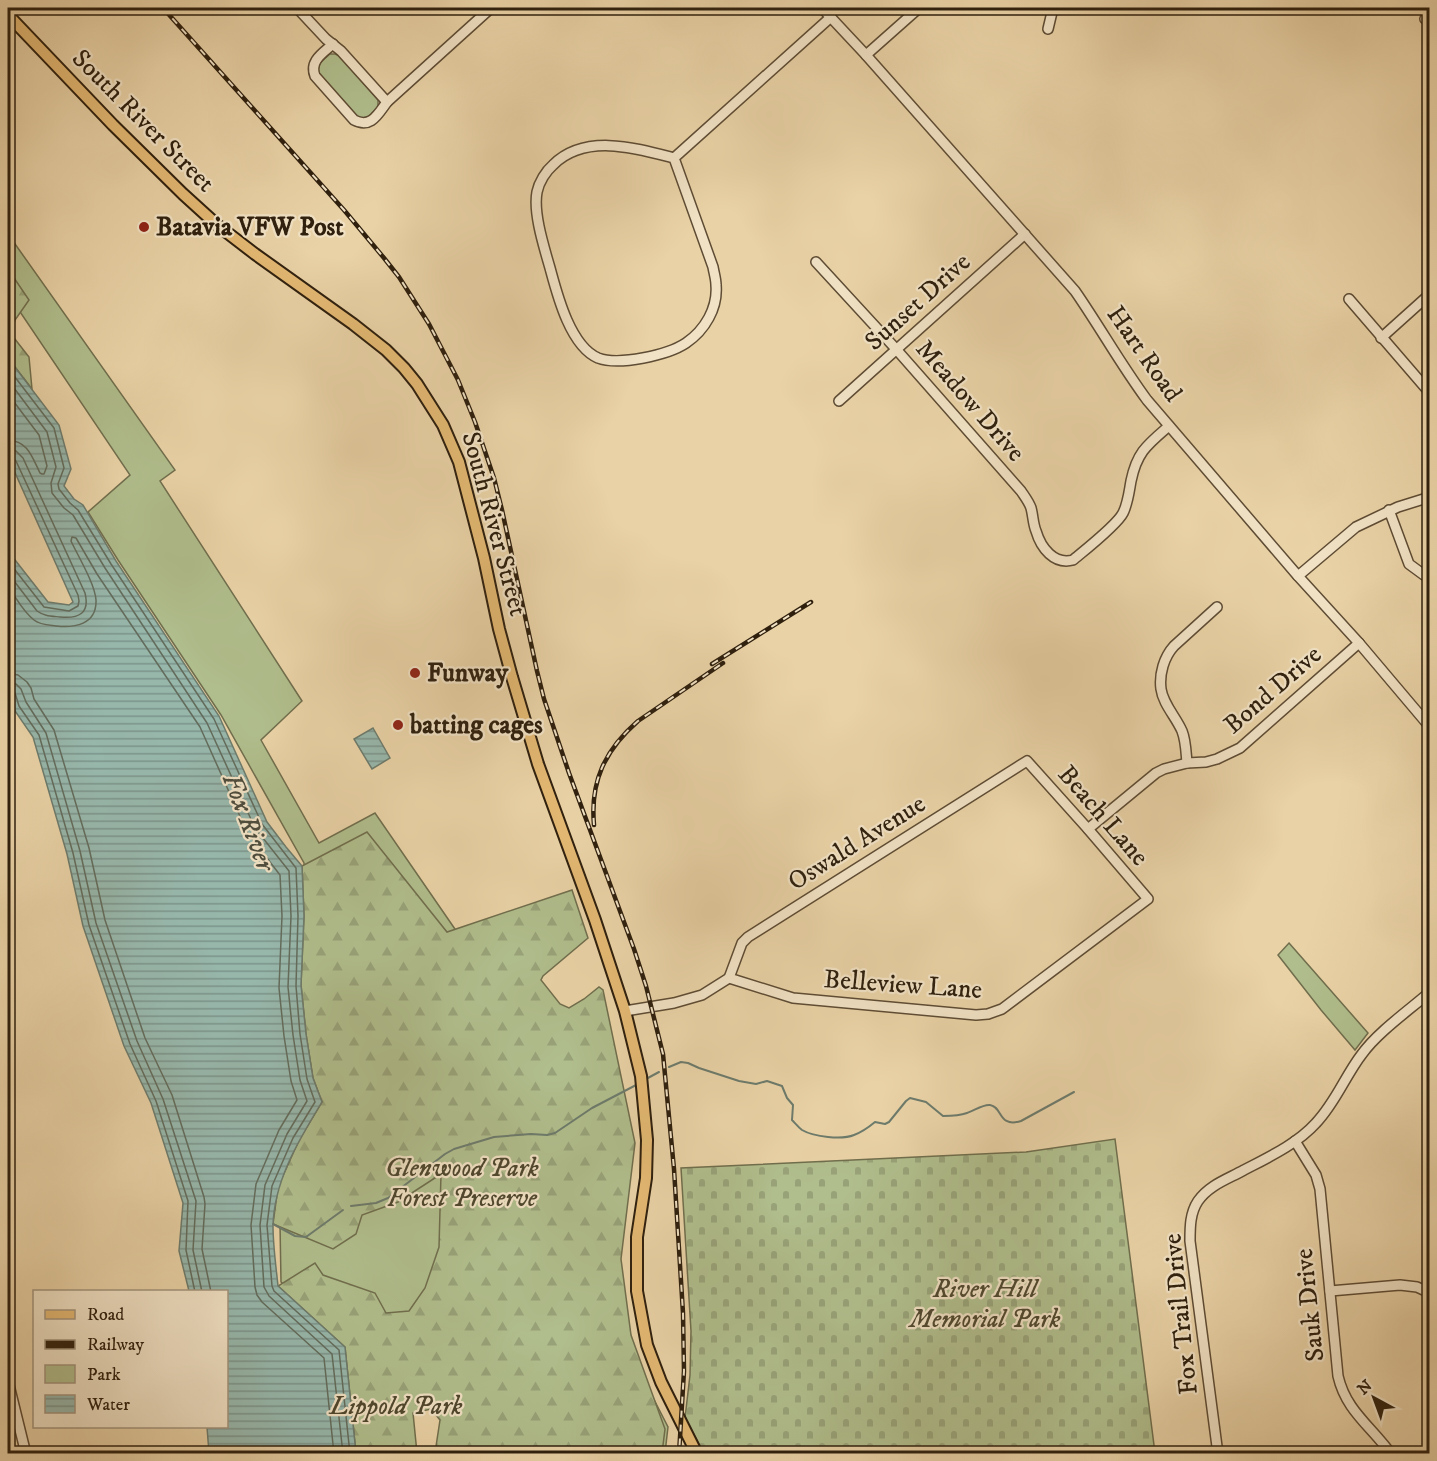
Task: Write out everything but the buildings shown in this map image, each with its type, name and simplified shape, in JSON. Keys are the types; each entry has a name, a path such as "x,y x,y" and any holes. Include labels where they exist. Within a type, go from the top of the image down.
{"main road":[{"name":"South River Street","path":"8,15 113,125 216,224 386,350 417,384 451,440 459,462 510,668 538,764 595,920 625,1011 641,1076 647,1140 646,1178 637,1237 637,1291 647,1346 661,1382 697,1454"}],"street":[{"path":"297,8 326,39 341,51 387,102"},
{"path":"333,44 313,63 313,72 354,120 361,123 369,122 387,102 491,8"},
{"name":"Hart Road","path":"822,8 1075,291 1130,378 1169,426 1430,727"},
{"path":"866,55 919,8"},
{"path":"1048,29 1053,8"},
{"path":"674,158 831,17"},
{"path":"608,145 674,158 713,267 716,285 715,302 709,318 691,339 663,354 629,360 606,360 597,357 577,338 556,290 539,226 537,192 548,169 558,160 571,151 589,146 608,145"},
{"name":"Sunset Drive","path":"839,401 1025,234"},
{"name":"Meadow Drive","path":"816,262 896,349 1027,499 1039,539 1056,560 1065,562 1073,560 1120,517 1126,505 1138,456 1169,426"},
{"path":"1381,338 1430,294"},
{"path":"1349,299 1430,393"},
{"path":"1298,576 1356,527 1389,510 1430,498"},
{"path":"1389,510 1409,564 1424,575"},
{"path":"1187,763 1184,734 1161,690 1161,673 1168,653 1217,607"},
{"name":"Bond Drive","path":"1088,829 1155,773 1187,763 1217,759 1240,748 1359,643"},
{"name":"Beach Lane","path":"1027,761 1148,899"},
{"name":"Oswald Avenue","path":"729,978 742,944 748,937 1027,761"},
{"name":"Belleview Lane","path":"729,978 793,998 976,1015 988,1014 1002,1009 1148,899"},
{"path":"625,1011 674,1003 702,995 729,978"},
{"name":"Fox Trail Drive","path":"1218,1454 1190,1241 1190,1222 1193,1211 1206,1192 1215,1185 1295,1141 1316,1124 1332,1104 1362,1054 1374,1040 1430,992"},
{"name":"Sauk Drive","path":"1295,1141 1316,1175 1320,1189 1338,1376 1342,1392 1352,1408 1390,1454"},
{"path":"1330,1291 1400,1285 1417,1287 1430,1293"},
{"path":"8,1381 26,1454"}],"green space":[{"path":"330,54 340,56 378,100 378,107 368,117 356,116 319,74 318,65"},
{"name":"Glenwood Park Forest Preserve","path":"8,234 175,470 160,481 302,701 261,740 319,843 375,813 457,932 619,1258 629,1335 646,1384 668,1427 665,1453 498,1453 345,1344 281,1282 280,1224 306,916 304,863 221,715 88,512 130,475 8,294"},
{"path":"8,269 29,300 15,320 11,334 29,357 32,389 8,358"},
{"name":"Glenwood Park Forest Preserve","path":"367,832 447,932 572,890 588,938 541,980 560,1004 569,1008 599,987 603,990 635,1143 621,1259 631,1335 665,1429 662,1453 435,1453 440,1420 431,1409 413,1413 417,1453 356,1453 345,1347 278,1286 315,1263 323,1275 375,1293 386,1313 409,1311 425,1288 439,1247 441,1174 398,1202 362,1215 356,1234 333,1249 273,1224 278,1187 299,1140 322,1102 313,1078 301,985 304,916 302,866"},
{"path":"1289,943 1368,1033 1355,1050 1278,955"},
{"name":"River Hill Memorial Park","path":"1115,1139 1155,1453 704,1453 685,1418 690,1375 691,1331 681,1168 1026,1152"}],"water":[{"name":"Fox River","path":"8,358 59,425 71,469 64,486 74,499 83,505 116,561 219,716 267,822 302,866 304,916 301,985 313,1078 322,1102 289,1161 283,1177 274,1209 274,1248 278,1286 345,1347 356,1453 209,1453 207,1428 228,1428 228,1290 189,1290 179,1251 183,1203 151,1103 124,1046 83,926 67,854 33,737 13,708 8,686 8,551 48,602 69,605 73,602 8,457"},
{"path":"373,728 390,758 372,769 354,739"}],"waterway":[{"path":"669,1067 681,1062 688,1063 739,1081 756,1084 767,1081 782,1086 793,1105 792,1120 799,1128 821,1136 835,1137 849,1137 875,1122 885,1124 889,1122 910,1098 926,1102 943,1116 961,1115 990,1105 997,1109 1005,1120 1014,1122 1021,1121 1074,1092"},
{"path":"646,1079 659,1072"},
{"path":"351,1206 376,1203 388,1198 454,1149 494,1137 555,1133 592,1108 638,1084"},
{"path":"273,1224 295,1236 306,1237 343,1210"}],"railway":[{"path":"163,8 344,210 399,277 429,324 458,380 475,422 502,510 544,699 634,949 663,1054 674,1169 683,1313 684,1371 679,1454"},
{"path":"712,664 811,602"},
{"path":"594,825 593,809 597,780 617,743 638,721 723,663"}],"place":[{"name":"Batavia VFW Post","path":"144,227"},
{"name":"Funway","path":"415,673"},
{"name":"batting cages","path":"398,725"}],"park label":[{"name":"Lippold Park","path":"396,1406"}]}
